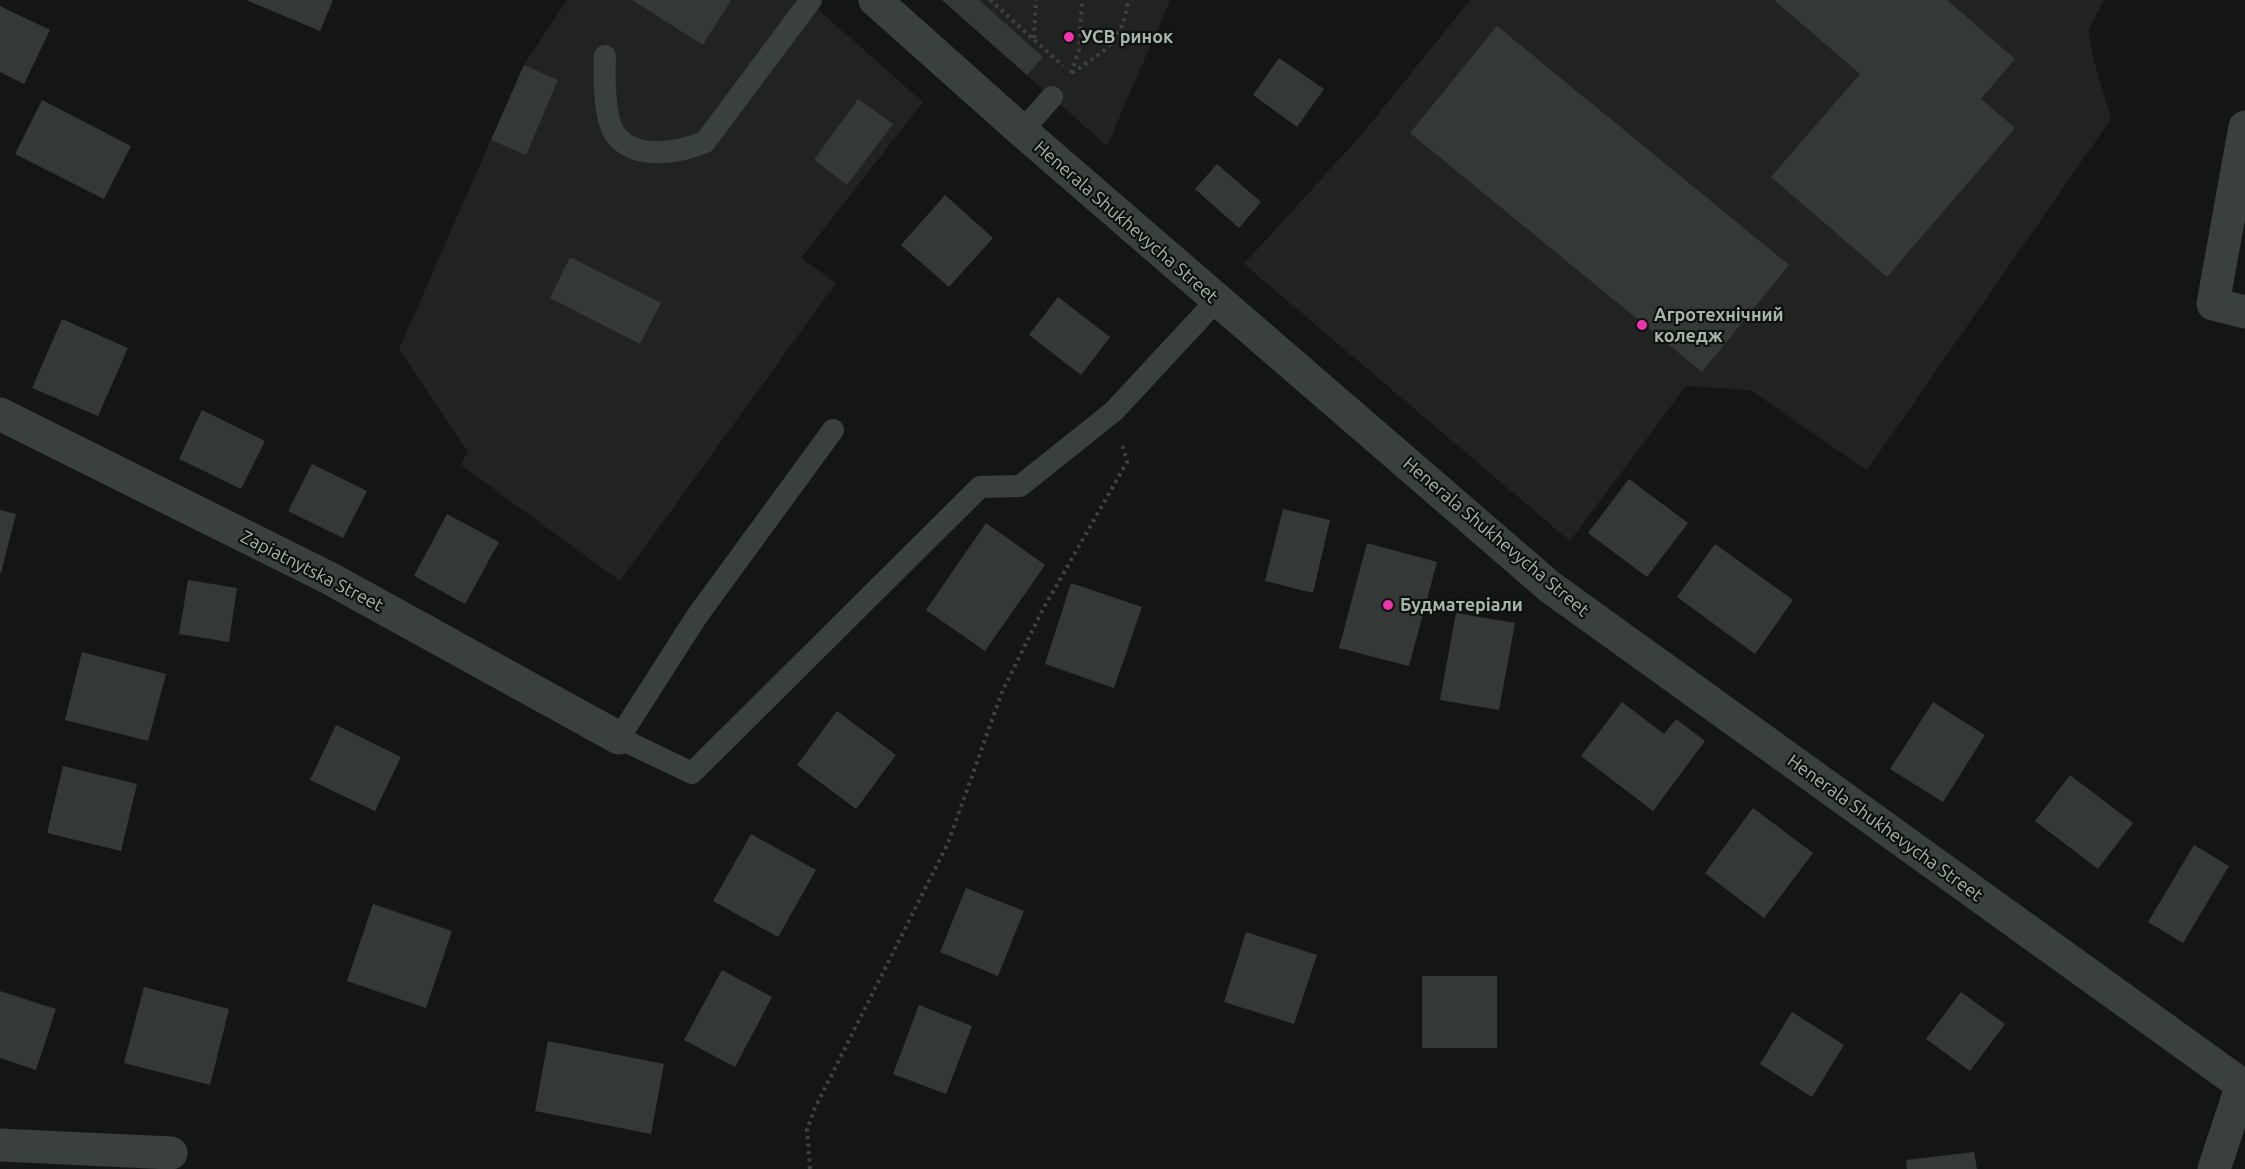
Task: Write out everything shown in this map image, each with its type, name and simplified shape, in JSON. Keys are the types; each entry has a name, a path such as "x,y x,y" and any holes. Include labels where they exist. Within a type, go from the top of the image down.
{"street":[{"name":"Henerala Shukhevycha Street","path":"875,0 1022,131 1550,587 2244,1086"},
{"path":"2245,127 2212,304 2245,312"},
{"name":"Zapiatnytska Street","path":"0,414 329,578 619,738"},
{"path":"2214,1169 2244,1086"},
{"path":"0,1144 171,1153"}],"lane":[{"path":"605,56 604,92 614,133 631,148 663,152 686,150 705,142 811,0"},
{"path":"1022,131 1052,97"},
{"path":"833,430 697,616 619,738 692,773 980,487 1020,486 1114,411 1217,300"}],"path":[{"path":"1034,39 1036,0"},
{"path":"1071,73 1078,50 1082,0"},
{"path":"1052,97 1071,73 1111,46 1125,18 1128,0"},
{"path":"992,1 1071,73"},
{"path":"810,1169 807,1129 815,1108 948,843 1002,692 1042,611 1127,462 1114,411"}],"shaded area":[{"path":"567,0 807,0 923,102 801,258 836,283 620,581 461,465 468,452 399,349 524,65"},
{"name":"УСВ ринок","path":"942,0 1170,0 1107,146"},
{"name":"Агротехнічний коледж","path":"1470,0 2104,0 2088,30 2095,65 2111,119 1867,470 1750,390 1686,386 1570,541 1244,264 1364,132"}],"building":[{"path":"246,0 333,0 320,31"},
{"path":"632,0 731,0 703,45"},
{"path":"942,0 979,0 1043,57 1027,75"},
{"path":"1774,0 1947,0 2015,59 1981,99 2015,128 1887,277 1771,177 1860,74"},
{"path":"0,6 50,30 24,84 0,72"},
{"path":"1497,26 1789,265 1702,372 1410,133"},
{"path":"1279,58 1324,89 1297,127 1253,95"},
{"path":"524,65 558,80 526,155 491,140"},
{"path":"858,99 893,124 847,185 814,160"},
{"path":"42,100 131,146 104,199 15,154"},
{"path":"1217,164 1261,202 1239,228 1195,189"},
{"path":"945,195 993,238 949,287 901,245"},
{"path":"570,257 661,303 640,344 550,298"},
{"path":"1058,297 1110,337 1081,375 1029,335"},
{"path":"62,319 128,348 98,416 32,388"},
{"path":"202,410 265,441 241,489 179,459"},
{"path":"312,464 367,491 343,538 288,511"},
{"path":"1629,479 1688,523 1647,577 1588,533"},
{"path":"1283,509 1330,520 1313,593 1265,581"},
{"path":"0,510 16,514 1,573 0,573"},
{"path":"447,514 499,542 465,604 414,576"},
{"path":"986,523 1045,565 985,651 926,610"},
{"name":"Будматеріали","path":"1367,543 1437,562 1409,666 1339,648"},
{"path":"1715,544 1793,600 1755,654 1677,597"},
{"path":"188,580 237,588 229,642 179,634"},
{"path":"1071,583 1142,607 1114,688 1045,664"},
{"path":"1456,613 1515,623 1499,710 1440,700"},
{"path":"82,652 166,674 148,741 65,720"},
{"path":"1622,702 1664,734 1676,719 1705,741 1653,811 1581,756"},
{"path":"1933,702 1985,735 1943,802 1890,769"},
{"path":"837,711 896,755 856,809 797,765"},
{"path":"336,725 401,757 375,811 310,780"},
{"path":"63,766 137,784 121,851 47,833"},
{"path":"2070,775 2133,823 2098,869 2035,821"},
{"path":"1753,808 1813,853 1764,918 1705,873"},
{"path":"751,834 816,870 778,937 713,901"},
{"path":"2194,845 2229,866 2183,943 2148,922"},
{"path":"966,888 1024,911 998,976 940,952"},
{"path":"373,904 452,931 426,1008 347,981"},
{"path":"1246,932 1317,955 1294,1024 1224,1002"},
{"path":"722,970 772,997 735,1067 684,1040"},
{"path":"1422,976 1497,976 1497,1048 1422,1048"},
{"path":"144,987 229,1009 210,1085 124,1063"},
{"path":"0,991 56,1009 36,1070 0,1058"},
{"path":"1961,992 2005,1024 1970,1071 1926,1039"},
{"path":"919,1005 972,1026 946,1094 893,1074"},
{"path":"1792,1012 1844,1045 1812,1097 1760,1064"},
{"path":"548,1041 664,1064 651,1134 535,1111"},
{"path":"1974,1152 1977,1169 1907,1169 1906,1160"}],"place":[{"name":"УСВ ринок","path":"1069,37"},
{"name":"Агротехнічний коледж","path":"1642,325"},
{"name":"Будматеріали","path":"1388,605"}]}
